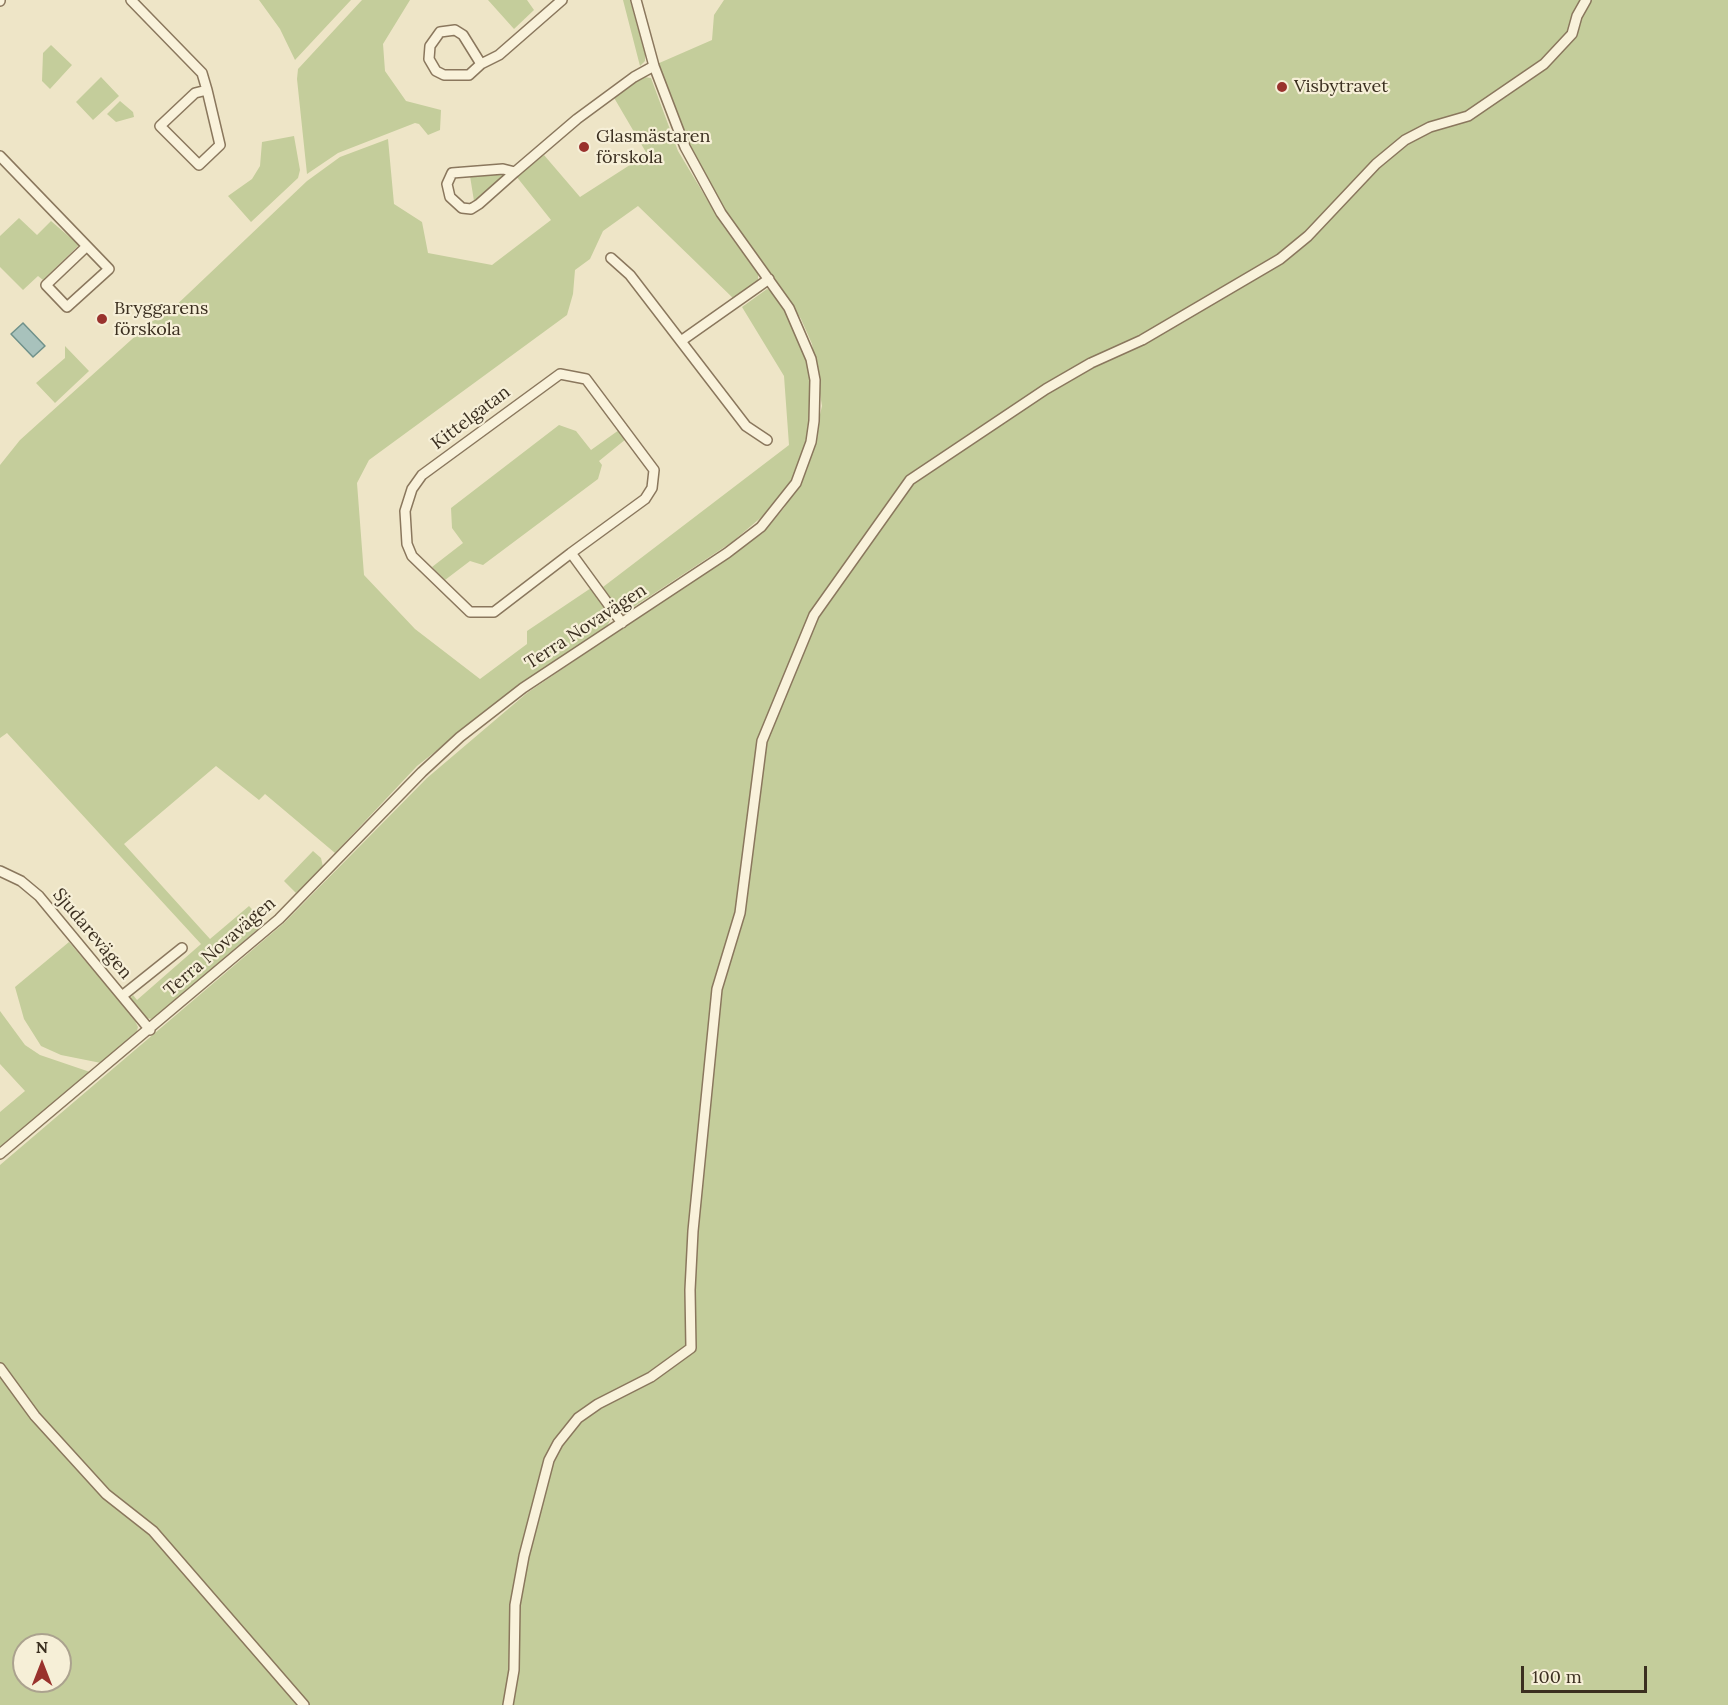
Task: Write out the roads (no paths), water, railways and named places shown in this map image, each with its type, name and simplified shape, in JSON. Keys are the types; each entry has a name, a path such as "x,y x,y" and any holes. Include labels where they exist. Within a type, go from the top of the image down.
{"street":[{"path":"131,0 202,73 207,90 220,145 199,165 160,126 195,93 207,90"},
{"path":"481,64 463,35 455,30 440,32 430,46 431,66 444,75 469,75 481,64 499,55 562,0"},
{"name":"Terra Novavägen","path":"0,1154 279,919 422,772 460,737 523,688 727,553 760,527 782,503 800,473 811,442 815,381 802,333 769,279 707,191 685,147 654,66 636,0"},
{"path":"508,1705 514,1670 513,1626 516,1596 536,1505 553,1451 578,1418 598,1404 651,1377 692,1348 690,1290 693,1231 717,989 740,913 762,741 814,615 910,480 1046,389 1091,363 1142,340 1281,259 1308,236 1376,164 1406,140 1430,127 1468,116 1544,64 1572,34 1577,16 1586,0"},
{"path":"515,172 503,169 452,173 447,183 450,197 462,208 471,209 480,204 577,119 634,77 654,66"},
{"path":"0,156 108,269 67,307 46,285 86,247"},
{"path":"611,258 630,275 746,426 767,440"},
{"path":"681,341 769,279"},
{"name":"Kittelgatan","path":"560,374 579,375 592,385 654,470 652,488 645,499 571,554 494,612 470,612 412,556 407,544 405,511 412,489 422,475 560,374"},
{"path":"571,554 621,623"},
{"name":"Sjudarevägen","path":"0,871 21,881 39,896 150,1030"},
{"path":"122,996 182,948"},
{"path":"0,1368 35,1416 106,1494 153,1531 304,1705"}],"water":[{"path":"23,323 45,346 33,357 11,334"}],"place":[{"name":"Visbytravet","path":"1282,87"},
{"name":"Glasmästaren förskola","path":"584,147"},
{"name":"Bryggarens förskola","path":"102,319"}]}
